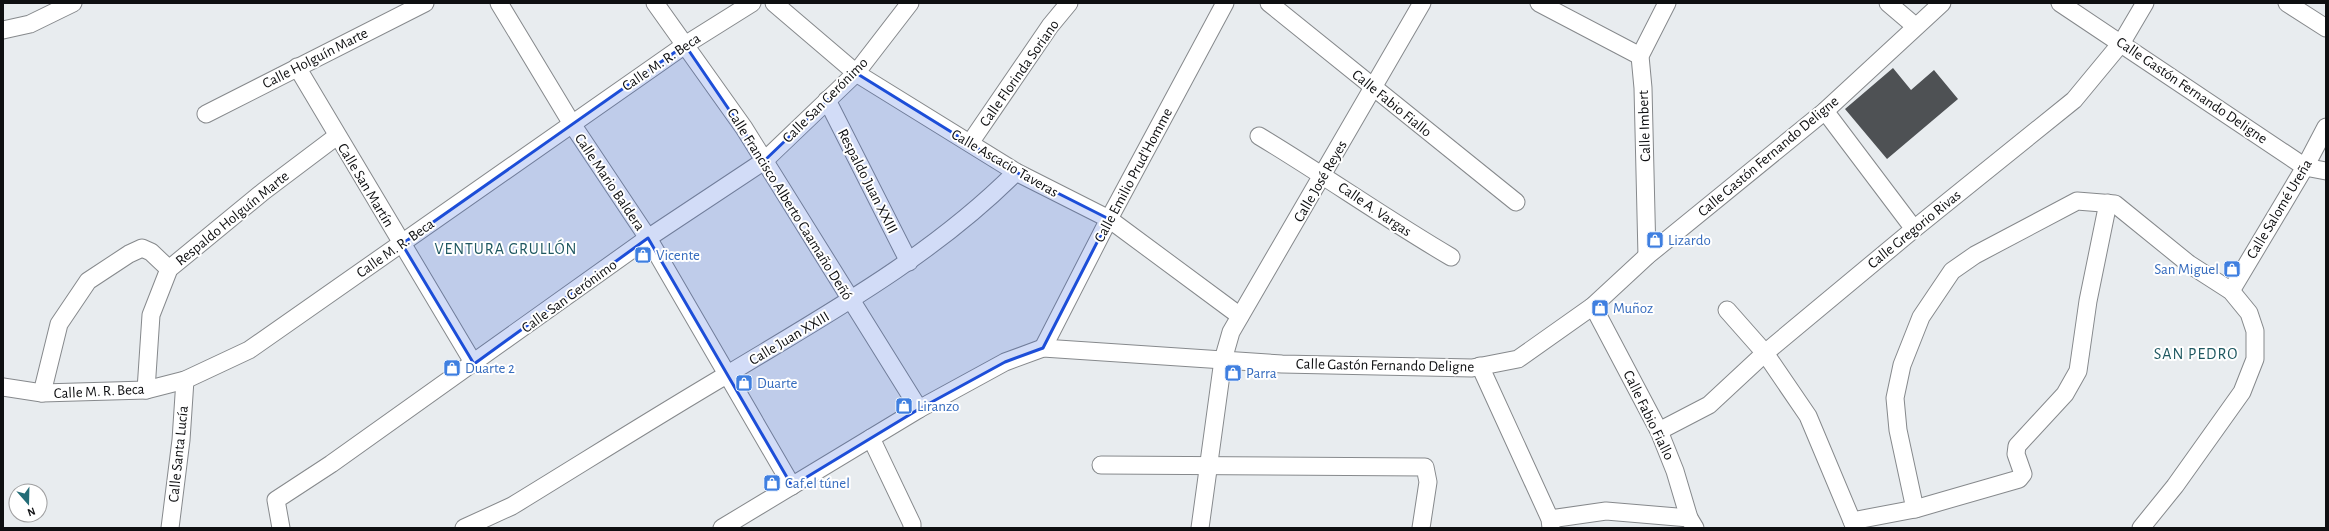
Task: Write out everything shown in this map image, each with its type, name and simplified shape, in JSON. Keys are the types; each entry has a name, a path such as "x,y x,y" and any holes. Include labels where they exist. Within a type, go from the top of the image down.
{"street":[{"path":"3,30 30,24 73,3"},
{"name":"Calle Holguín Marte","path":"206,114 296,66 424,3"},
{"name":"Calle Mario Baldera","path":"499,3 572,124 648,238 792,486"},
{"name":"Calle Francisco Alberto Caamaño Deñó","path":"655,3 744,128 919,409"},
{"name":"Calle M. R. Beca","path":"3,387 42,393 146,390 185,380 249,350 685,45 752,3"},
{"name":"Calle Ascacio Taveras","path":"774,3 856,73 1016,172 1109,219 1240,316"},
{"name":"Calle San Gerónimo","path":"281,528 276,500 332,464 474,364 648,238 764,161 856,73 910,3"},
{"name":"Calle Florinda Soriano","path":"970,143 1050,26 1069,3"},
{"name":"Calle Emilio Prud'Homme","path":"1043,348 1109,219 1225,3"},
{"name":"Calle Fabio Fiallo","path":"1269,3 1516,202"},
{"name":"Calle José Reyes","path":"1200,528 1210,465 1223,360 1231,332 1374,89 1422,3"},
{"path":"1539,3 1640,56 1667,3"},
{"path":"1888,3 1915,26"},
{"name":"Calle Gastón Fernando Deligne","path":"722,528 919,409 1005,362 1043,348 1290,364 1480,366 1518,359 1593,306 1647,256 1825,111 1915,26 1942,3"},
{"name":"Calle Gastón Fernando Deligne","path":"2060,3 2122,42 2305,167 2326,170"},
{"name":"Calle Gregorio Rivas","path":"1659,430 1709,406 1765,353 1914,229 2074,100 2122,42 2145,3"},
{"path":"2287,3 2326,28"},
{"name":"Calle Imbert","path":"1640,56 1644,96 1647,256"},
{"name":"Calle San Martín","path":"296,66 474,364"},
{"name":"Respaldo Juan XXIII","path":"827,100 909,262"},
{"path":"1825,111 1914,229"},
{"name":"Calle Salomé Ureña","path":"2231,291 2305,167 2326,127"},
{"name":"Respaldo Holguín Marte","path":"146,390 151,315 169,269 253,200 337,136"},
{"name":"Calle A. Vargas","path":"1259,136 1324,175 1401,228 1451,257"},
{"name":"Calle Juan XXIII","path":"464,528 512,506 851,301 909,262 985,203 1016,172"},
{"path":"1915,509 1898,430 1895,398 1902,365 1921,317 1952,271 1975,254 2077,201 2108,203 2115,204 2189,264 2231,291 2249,313 2255,331 2255,359 2242,392 2175,486 2141,528"},
{"path":"1726,310 1765,353 1808,416 1854,525 1915,509 2020,479 2023,474 2016,454 2017,446 2065,394 2078,371 2088,301 2108,203"},
{"path":"42,393 59,324 88,281 129,254 142,248 151,252 169,269"},
{"name":"Calle Fabio Fiallo","path":"1593,306 1659,430 1675,471 1692,523"},
{"path":"1480,366 1551,523 1606,511 1692,523"},
{"name":"Calle Santa Lucía","path":"170,528 181,440 185,380"},
{"path":"871,438 912,524 912,528"},
{"path":"1101,465 1425,467 1428,482 1421,528"}],"highlighted area":[{"path":"685,45 764,161 856,73 1016,172 1109,219 1043,348 1005,362 919,409 792,486 648,238 474,364 402,244"}],"building":[{"path":"1893,68 1911,90 1934,70 1958,99 1887,159 1845,109"}],"place":[{"name":"Lizardo","path":"1655,240"},
{"name":"Vicente","path":"643,255"},
{"name":"San Miguel","path":"2232,269"},
{"name":"Muñoz","path":"1600,308"},
{"name":"Duarte 2","path":"452,368"},
{"name":"Parra","path":"1233,373"},
{"name":"Duarte","path":"744,383"},
{"name":"Liranzo","path":"904,406"},
{"name":"Caf.el túnel","path":"772,483"}],"district":[{"name":"VENTURA GRULLÓN","path":"506,248"},
{"name":"SAN PEDRO","path":"2196,353"}]}
